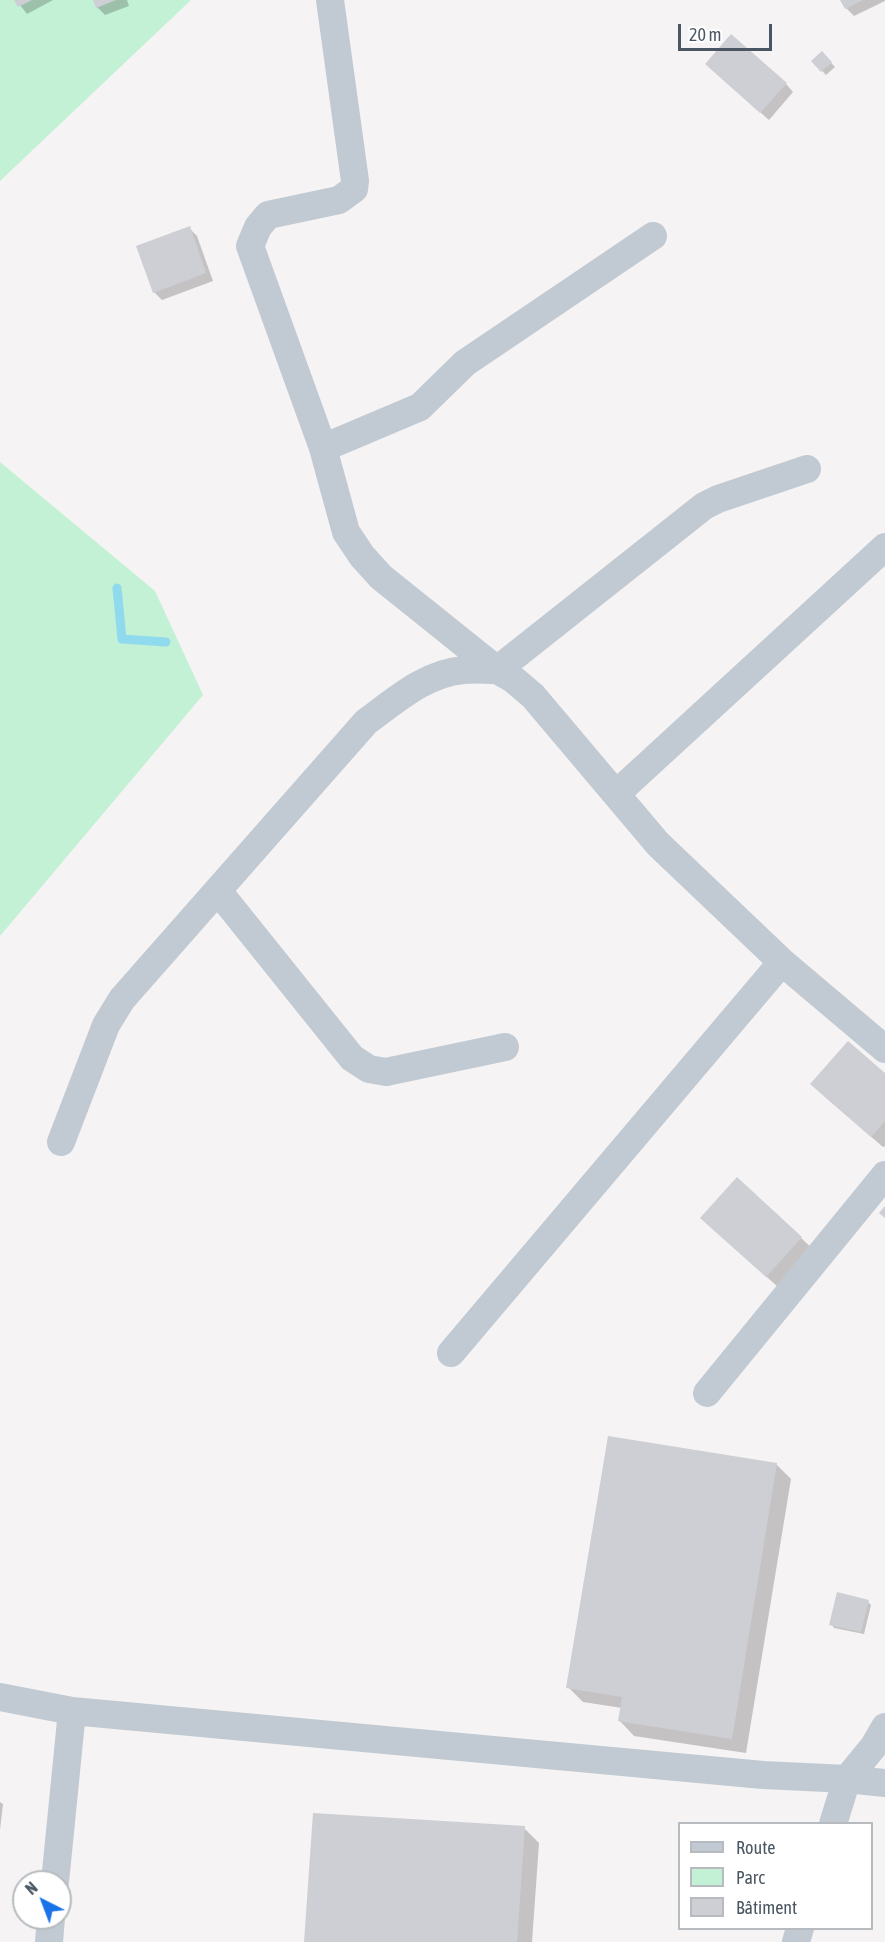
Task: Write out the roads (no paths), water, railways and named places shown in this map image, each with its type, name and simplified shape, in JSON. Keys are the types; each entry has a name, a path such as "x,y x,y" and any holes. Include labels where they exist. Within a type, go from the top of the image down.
{"street":[{"path":"330,0 355,181 354,189 339,200 268,215 258,227 250,246 323,448 346,532 362,556 381,577 533,696 658,844 782,962 885,1049"},
{"path":"323,448 420,407 465,363 653,236"},
{"path":"61,1142 106,1025 122,999 366,722 405,693 433,677 462,670 497,670 704,506 717,499 807,469"},
{"path":"616,794 885,547"},
{"path":"218,891 352,1058 369,1069 386,1072 505,1047"},
{"path":"451,1353 782,962"},
{"path":"707,1393 885,1175"},
{"path":"0,1697 72,1711 763,1775 848,1779 885,1784"},
{"path":"56,1870 72,1711"},
{"path":"834,1822 848,1779 874,1746 885,1726"}],"waterway":[{"path":"117,588 122,639 166,642"}]}
